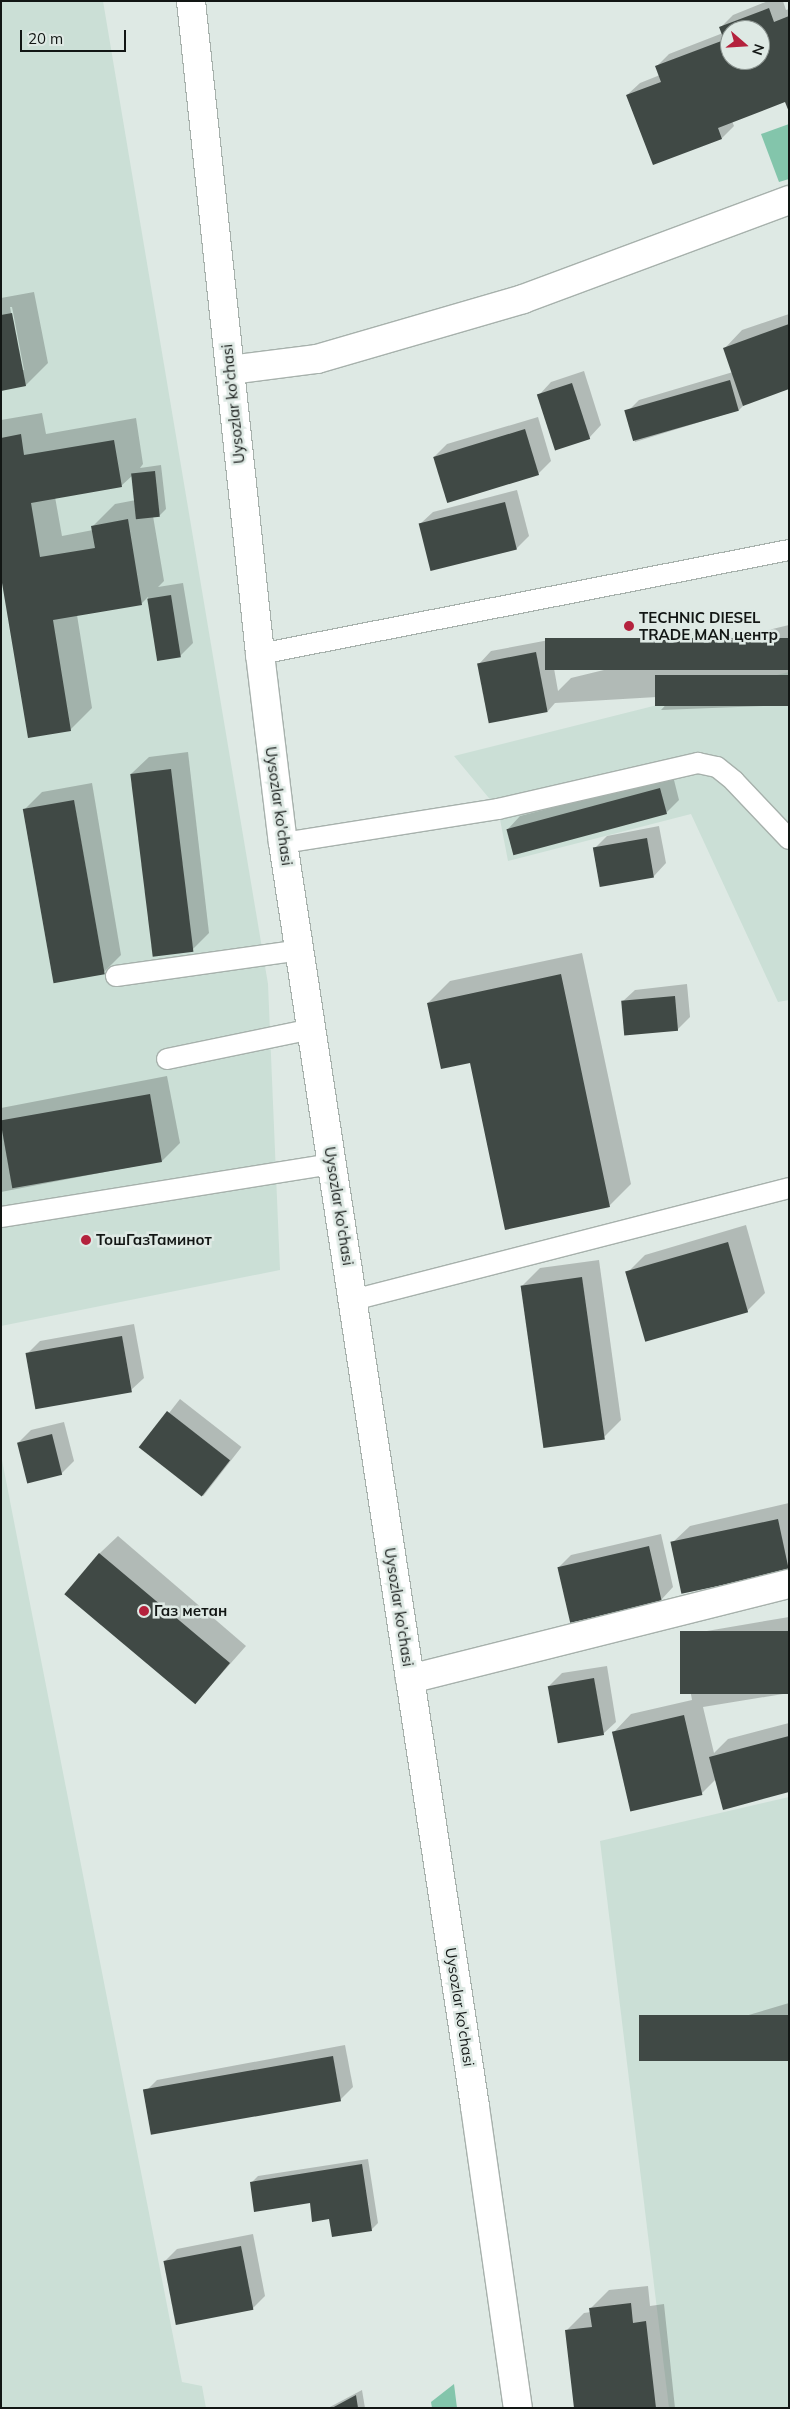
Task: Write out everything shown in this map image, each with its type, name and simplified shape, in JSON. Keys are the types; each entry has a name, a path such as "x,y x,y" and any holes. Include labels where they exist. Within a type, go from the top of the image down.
{"main road":[{"name":"Uysozlar ko'chasi","path":"191,1 260,654 284,843 475,2107 518,2408"},
{"path":"230,370 317,359 523,298 789,200"},
{"path":"410,1679 789,1584"}],"lane":[{"path":"260,654 789,550"},
{"path":"284,843 498,809 698,763 717,767 734,781 789,839"},
{"path":"116,976 300,950"},
{"path":"167,1059 312,1029"},
{"path":"1,1217 332,1164"},
{"path":"353,1300 789,1188"}],"shaded area":[{"path":"1,1 103,1 268,984 280,1270 1,1326"},
{"path":"789,672 789,1000 778,1002 691,814 508,861 498,809 454,756"},
{"path":"1,1455 182,2382 202,2386 206,2408 1,2408"},
{"path":"789,1797 789,2408 669,2408 600,1841"}],"green space":[{"path":"789,124 789,179 779,182 761,134"},
{"path":"454,2384 457,2408 432,2408 431,2402"}],"building":[{"path":"769,8 774,22 789,16 789,112 785,102 718,128 722,139 653,165 626,95 661,82 655,66 720,42 720,70 770,70 770,20 737,20"},
{"path":"12,313 26,386 1,391 1,315"},
{"path":"789,324 789,389 743,406 723,348"},
{"path":"730,380 739,411 633,441 624,410"},
{"path":"572,383 590,439 555,451 537,394"},
{"path":"525,429 539,475 447,503 433,457"},
{"path":"21,434 24,455 114,440 122,487 31,503 40,557 95,548 91,526 128,519 142,605 53,620 71,731 28,738 1,577 1,438"},
{"path":"155,471 160,517 136,519 131,474"},
{"path":"505,502 517,550 430,571 419,524"},
{"path":"171,595 181,657 157,661 147,599"},
{"path":"545,638 789,638 789,670 545,670"},
{"path":"536,652 548,712 489,723 477,663"},
{"path":"655,675 789,675 789,706 655,706"},
{"path":"171,769 193,952 153,957 130,774"},
{"path":"660,788 667,814 513,855 506,829"},
{"path":"74,800 105,974 54,983 23,809"},
{"path":"647,838 654,877 600,887 593,848"},
{"path":"561,974 610,1207 505,1230 470,1063 441,1069 427,1003"},
{"path":"675,996 678,1031 624,1036 621,1001"},
{"path":"150,1094 162,1162 12,1188 1,1120"},
{"path":"728,1242 748,1312 645,1342 625,1271"},
{"path":"582,1277 605,1439 543,1448 521,1286"},
{"path":"122,1336 132,1392 35,1409 25,1353"},
{"path":"167,1411 230,1460 202,1497 139,1447"},
{"path":"52,1434 62,1475 27,1483 17,1443"},
{"path":"778,1519 789,1571 681,1594 670,1542"},
{"path":"649,1546 662,1602 570,1623 557,1567"},
{"path":"99,1553 230,1663 195,1704 64,1594"},
{"path":"680,1631 789,1631 789,1694 680,1694"},
{"path":"594,1678 604,1735 558,1743 548,1686"},
{"path":"684,1715 702,1795 630,1812 612,1732"},
{"path":"789,1736 789,1792 723,1810 709,1757"},
{"path":"639,2015 789,2015 789,2061 639,2061"},
{"path":"333,2056 341,2101 151,2135 143,2090"},
{"path":"362,2164 372,2231 332,2237 329,2219 312,2222 310,2203 254,2212 250,2182"},
{"path":"241,2246 253,2310 176,2325 163,2261"},
{"path":"631,2303 633,2323 646,2321 656,2408 574,2408 565,2330 592,2327 589,2308"},
{"path":"356,2395 358,2408 332,2408"}],"place":[{"name":"TECHNIC DIESEL TRADE MAN центр","path":"629,626"},
{"name":"ТошГазТаминот","path":"86,1240"},
{"name":"Газ метан","path":"144,1611"}]}
